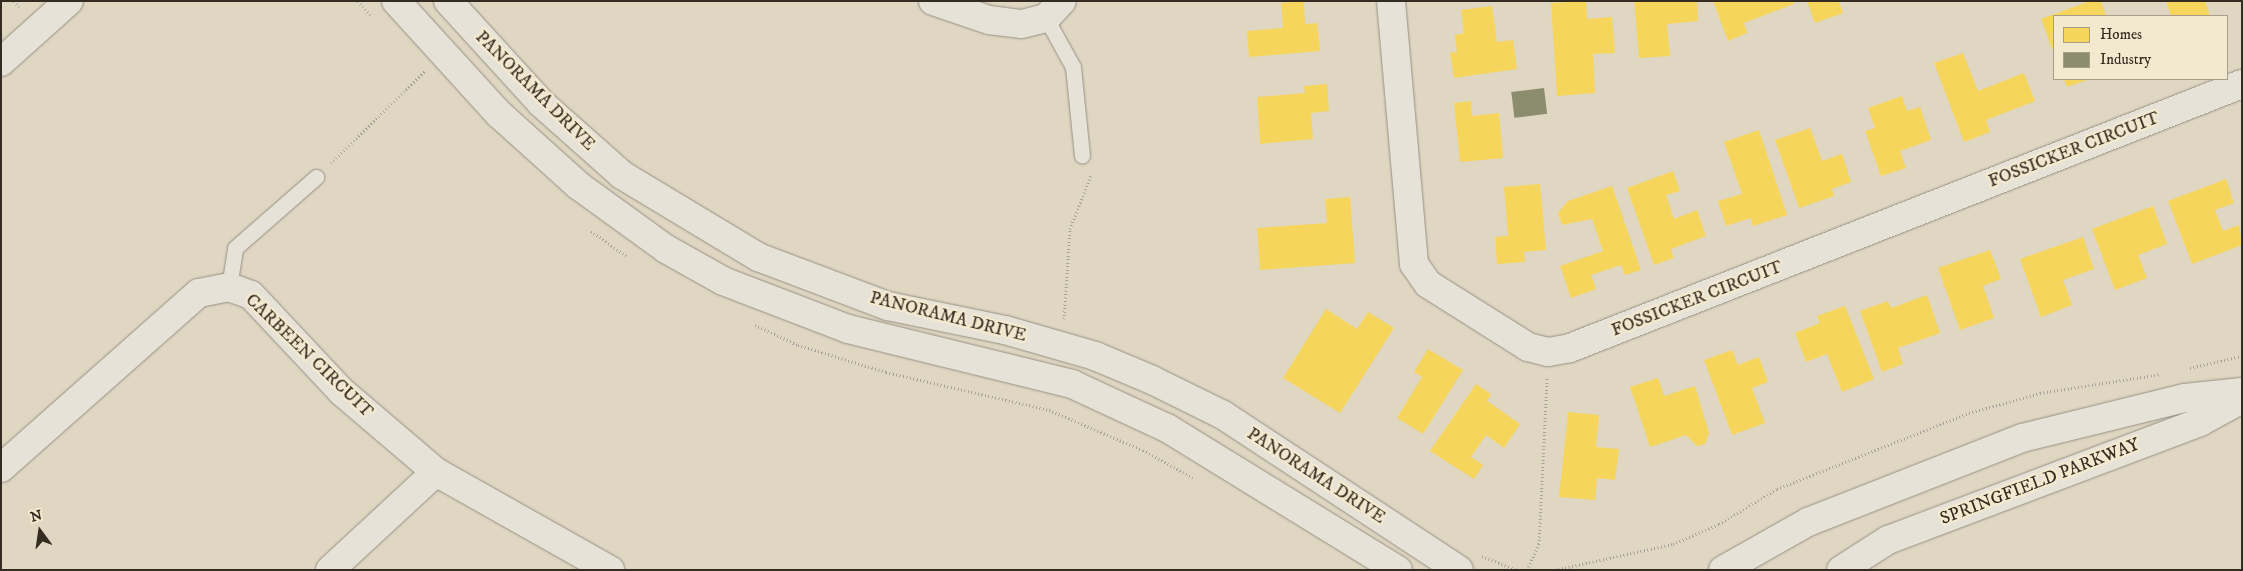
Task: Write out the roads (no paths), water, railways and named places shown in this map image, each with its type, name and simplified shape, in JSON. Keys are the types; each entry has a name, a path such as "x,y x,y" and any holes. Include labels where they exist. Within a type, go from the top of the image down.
{"street":[{"path":"1,62 69,1"},
{"name":"PANORAMA DRIVE","path":"396,1 500,114 580,186 666,249 723,281 848,329 1072,384 1167,428 1398,570"},
{"name":"PANORAMA DRIVE","path":"448,1 578,138 678,213 758,257 888,306 1060,346 1152,380 1223,415 1458,570"},
{"path":"933,1 989,20 1022,24 1054,10"},
{"name":"FOSSICKER CIRCUIT","path":"1392,1 1414,264 1428,284 1528,347 1548,352 1570,348 2242,84"},
{"name":"CARBEEN CIRCUIT","path":"1,468 198,293 229,287 252,295 341,391 436,472 610,570"},
{"path":"1723,570 1808,522 2022,438 2185,398 2242,392"},
{"name":"SPRINGFIELD PARKWAY","path":"1841,570 1888,540 2200,422 2242,399"},
{"path":"330,570 436,472"}],"lane":[{"path":"1054,10 1073,67 1082,156"},
{"path":"229,287 235,248 316,177"}]}
